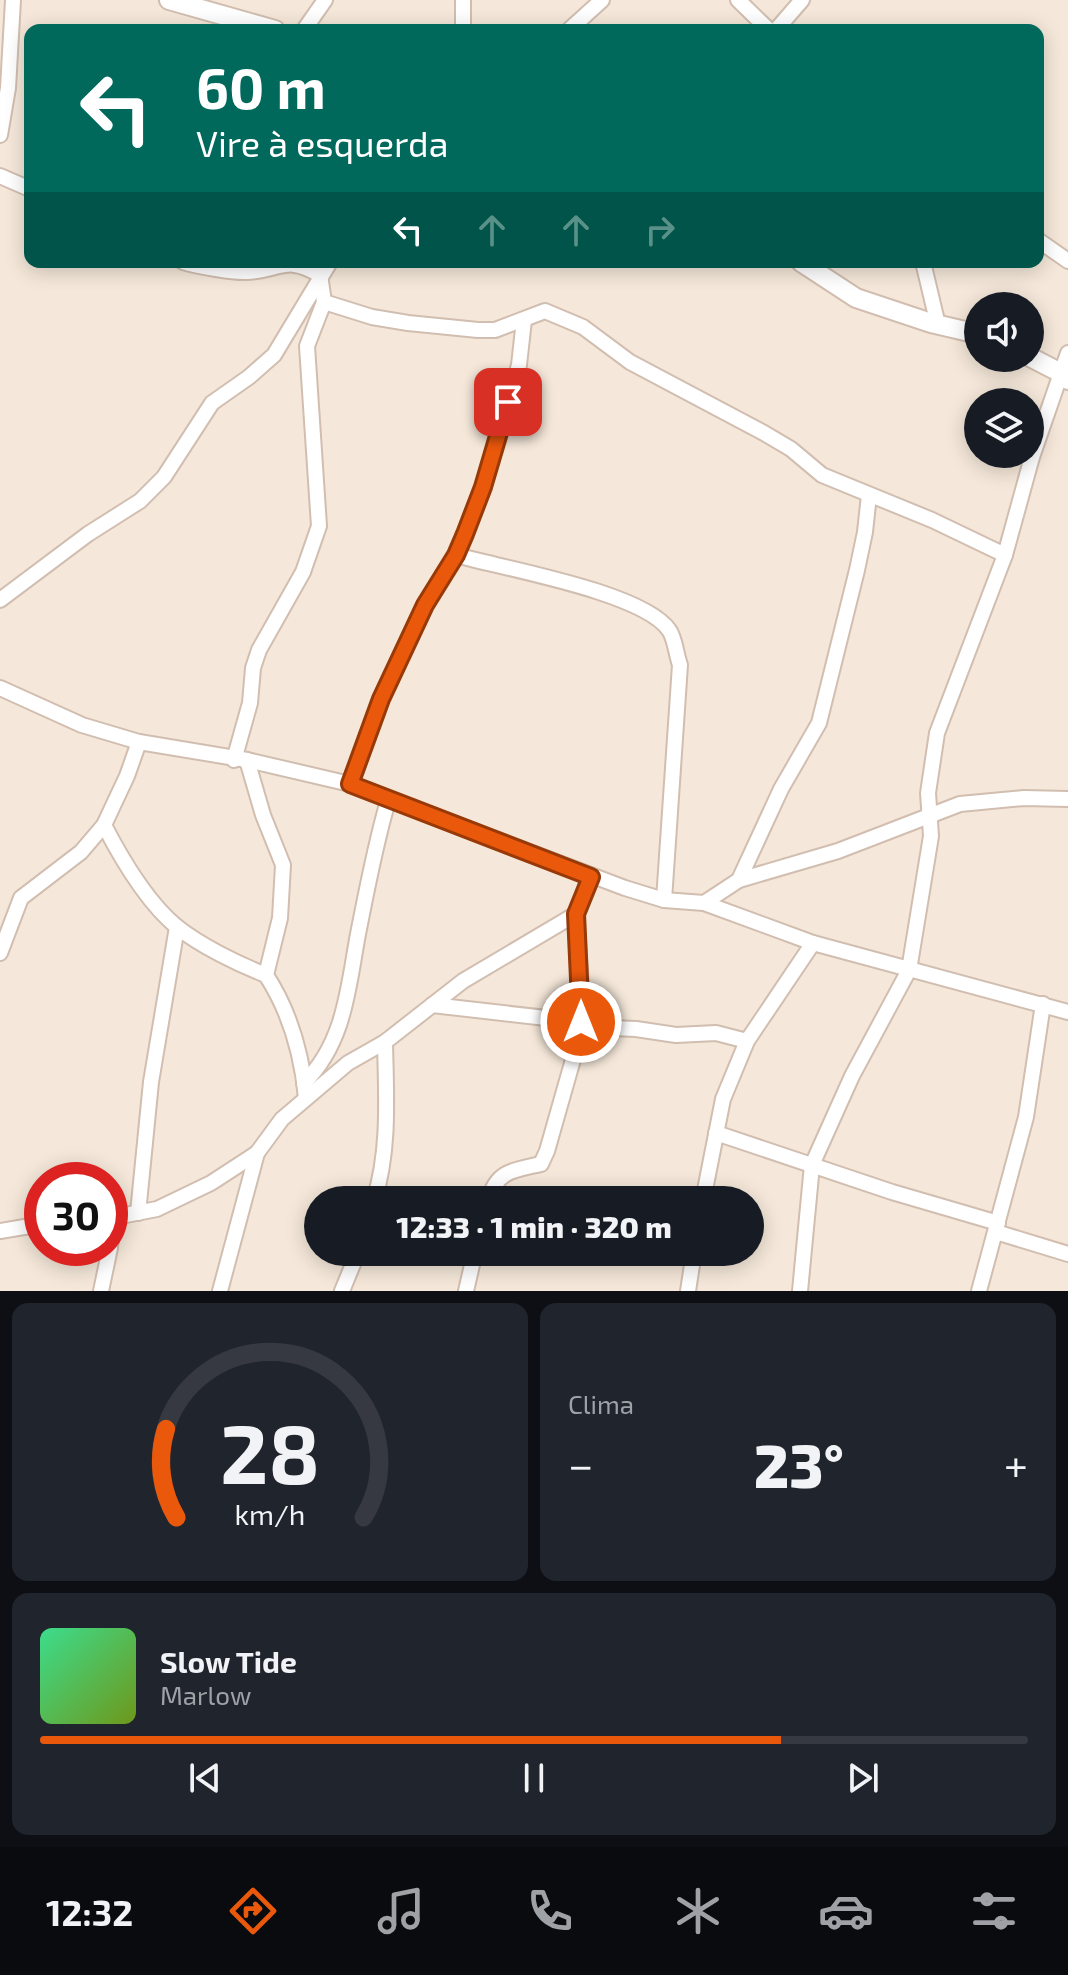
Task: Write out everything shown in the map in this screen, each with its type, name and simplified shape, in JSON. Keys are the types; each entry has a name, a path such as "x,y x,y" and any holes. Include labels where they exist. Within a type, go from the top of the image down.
{"street":[{"path":"0,135 8,88 13,0"},
{"path":"169,0 254,24"},
{"path":"308,24 325,0"},
{"path":"463,0 463,24"},
{"path":"576,24 602,0"},
{"path":"738,0 763,24"},
{"path":"781,24 802,0"},
{"path":"0,176 24,186"},
{"path":"1044,244 1068,261"},
{"path":"217,268 246,273 264,268"},
{"path":"266,975 280,918 283,865 241,760 253,668 259,650 303,572 319,526 307,346 324,302 320,275 310,268"},
{"path":"0,600 88,534 140,501 164,477 212,403 274,355 325,268"},
{"path":"810,268 856,298 964,331"},
{"path":"924,268 938,325"},
{"path":"324,302 372,317 467,329 495,330 545,311 583,327 630,362 764,433 791,449 822,475 932,520 1005,555"},
{"path":"350,784 381,699 425,605 456,555 483,487 519,365 524,320"},
{"path":"800,1291 812,1165 852,1076 909,970 931,836 928,793 937,733 1005,555 1032,457 1064,377 1068,353"},
{"path":"1044,365 1064,377"},
{"path":"739,880 781,789 819,723 863,545 869,495"},
{"path":"456,555 506,565 605,594 654,617 669,630 680,665 664,900"},
{"path":"0,688 82,725 139,742 350,784 591,877 664,900 704,903 813,943 1068,1012"},
{"path":"0,953 21,898 81,852 104,825 139,742"},
{"path":"704,903 739,880 838,851 960,804 1024,798 1068,799"},
{"path":"128,1215 157,1209 211,1183 257,1153 319,1068 342,1023 375,847 388,801"},
{"path":"104,825 119,853 177,927 243,966 266,975 279,994 290,1022 305,1090"},
{"path":"495,1186 497,1180 511,1171 541,1164 567,1082 581,1022 576,914 591,877"},
{"path":"305,1090 385,1042 463,981 576,914"},
{"path":"138,1213 151,1082 177,927"},
{"path":"706,1186 723,1099 747,1041 813,943"},
{"path":"979,1291 1026,1117 1043,1004"},
{"path":"432,1005 676,1035 716,1033 747,1041"},
{"path":"379,1186 386,1110 385,1042"},
{"path":"716,1133 997,1227 1068,1254"},
{"path":"220,1291 257,1153"},
{"path":"0,1231 24,1227"},
{"path":"101,1291 106,1266"},
{"path":"342,1291 352,1266"},
{"path":"466,1291 472,1266"},
{"path":"688,1291 692,1266"}],"shaded area":[{"path":"0,0 1068,0 1068,1291 0,1291"}],"route":[{"path":"508,402 483,487 465,534 456,555 425,605 381,699 350,784 591,877 576,914 581,1022"}]}
